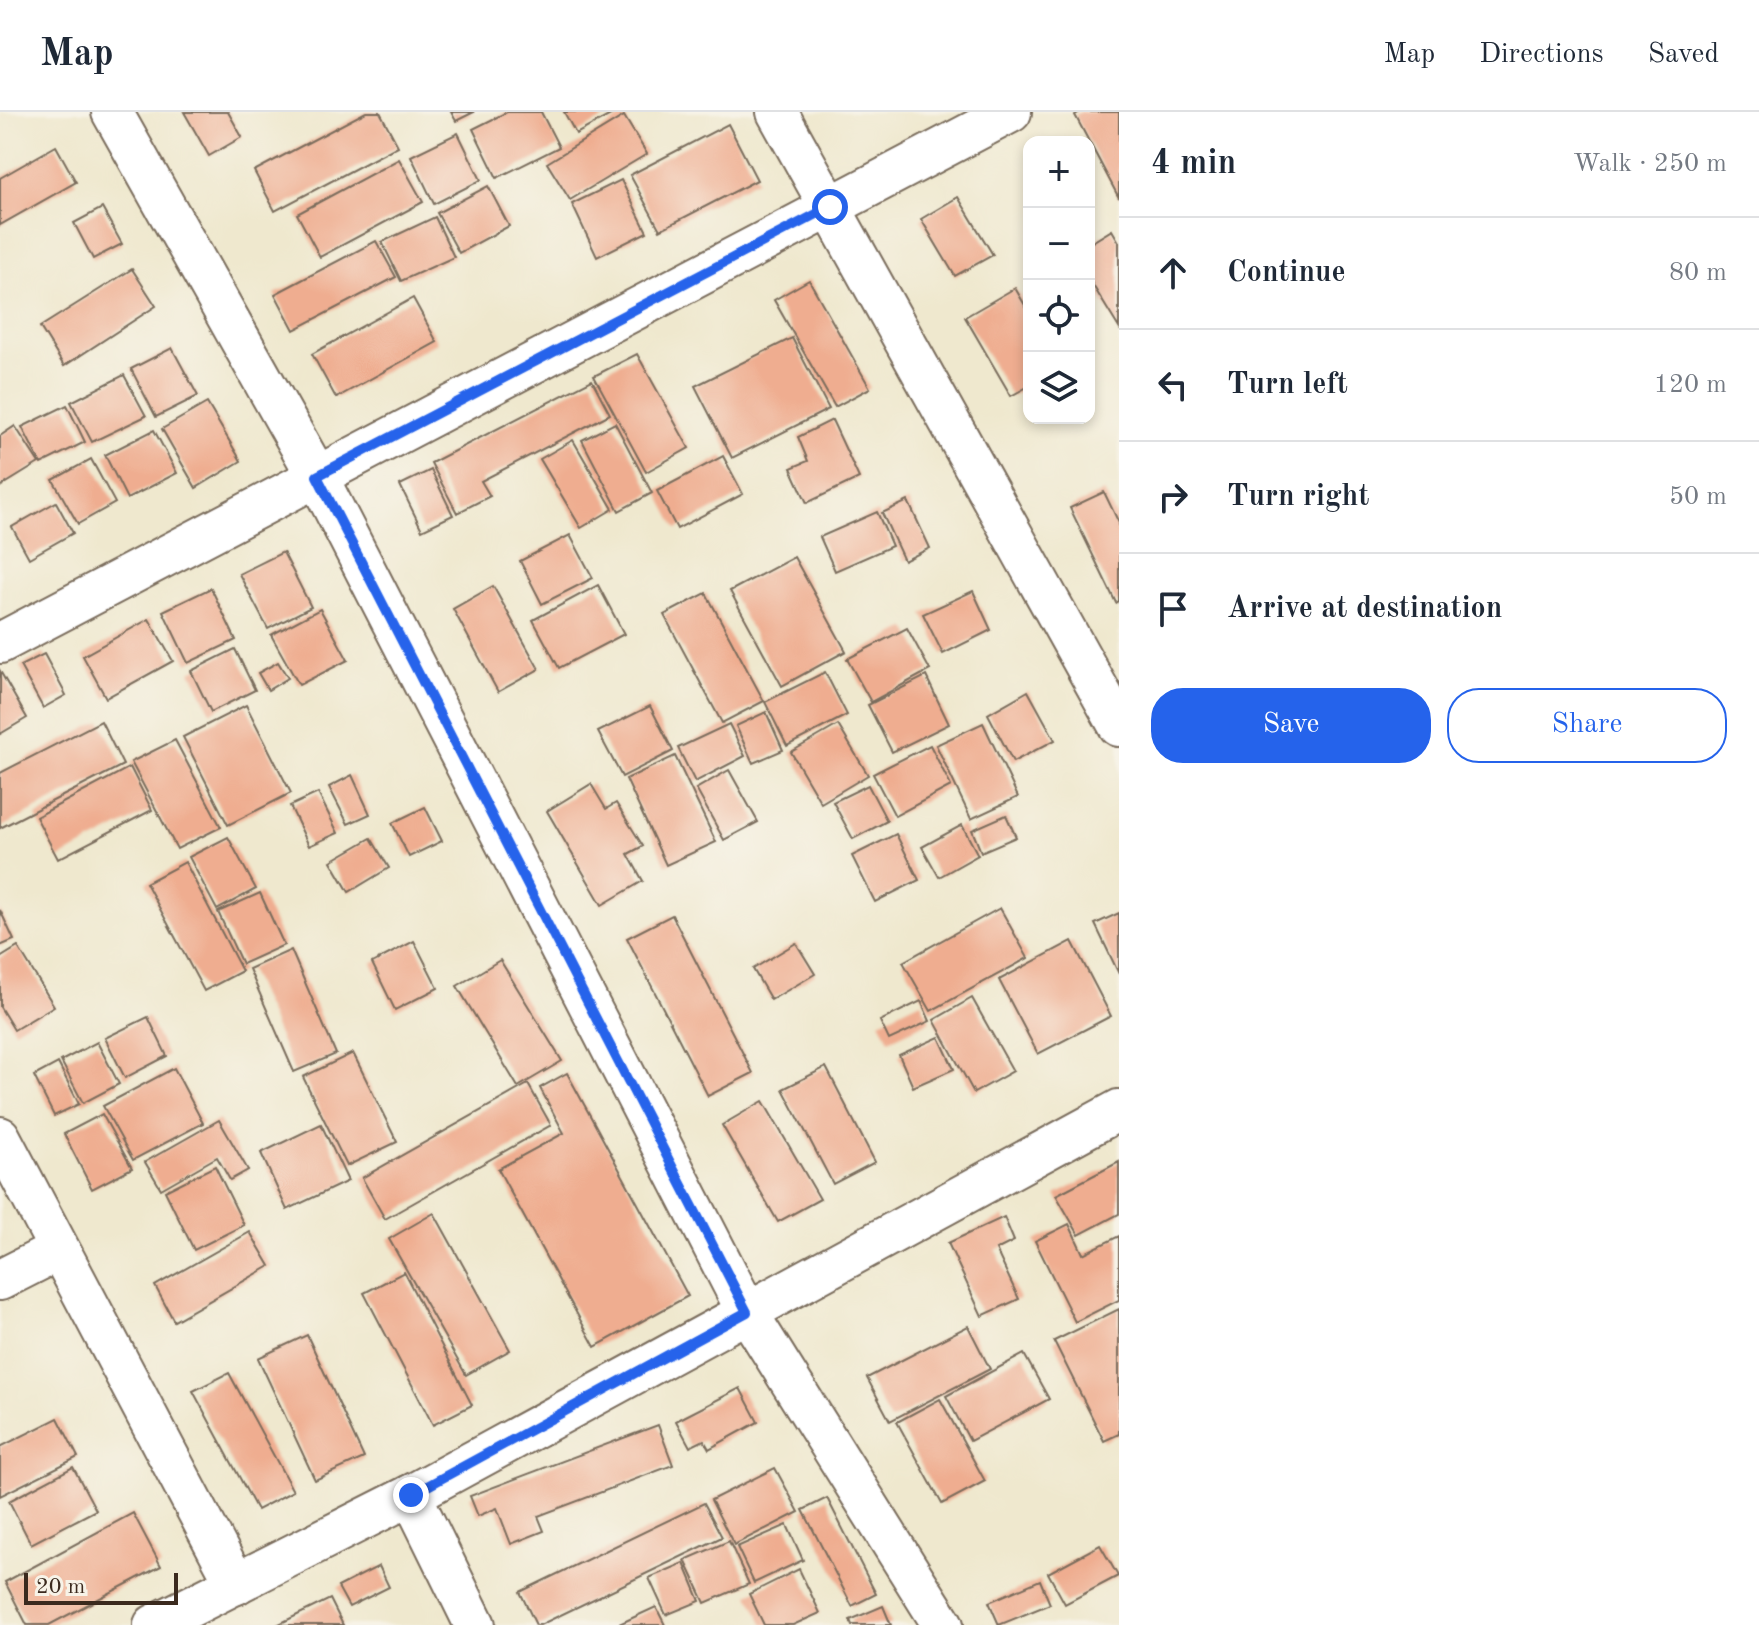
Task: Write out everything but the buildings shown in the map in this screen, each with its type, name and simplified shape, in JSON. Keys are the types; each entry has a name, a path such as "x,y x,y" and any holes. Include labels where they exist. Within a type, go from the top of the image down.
{"street":[{"path":"112,112 317,476 747,1312 943,1625"},
{"path":"777,112 1119,726"},
{"path":"0,643 1011,112"},
{"path":"154,1625 411,1495 1119,1110"},
{"path":"0,1137 236,1584"},
{"path":"0,1280 59,1250"},
{"path":"411,1495 475,1625"}],"route":[{"path":"411,1495 747,1312 317,476 830,207"}]}
